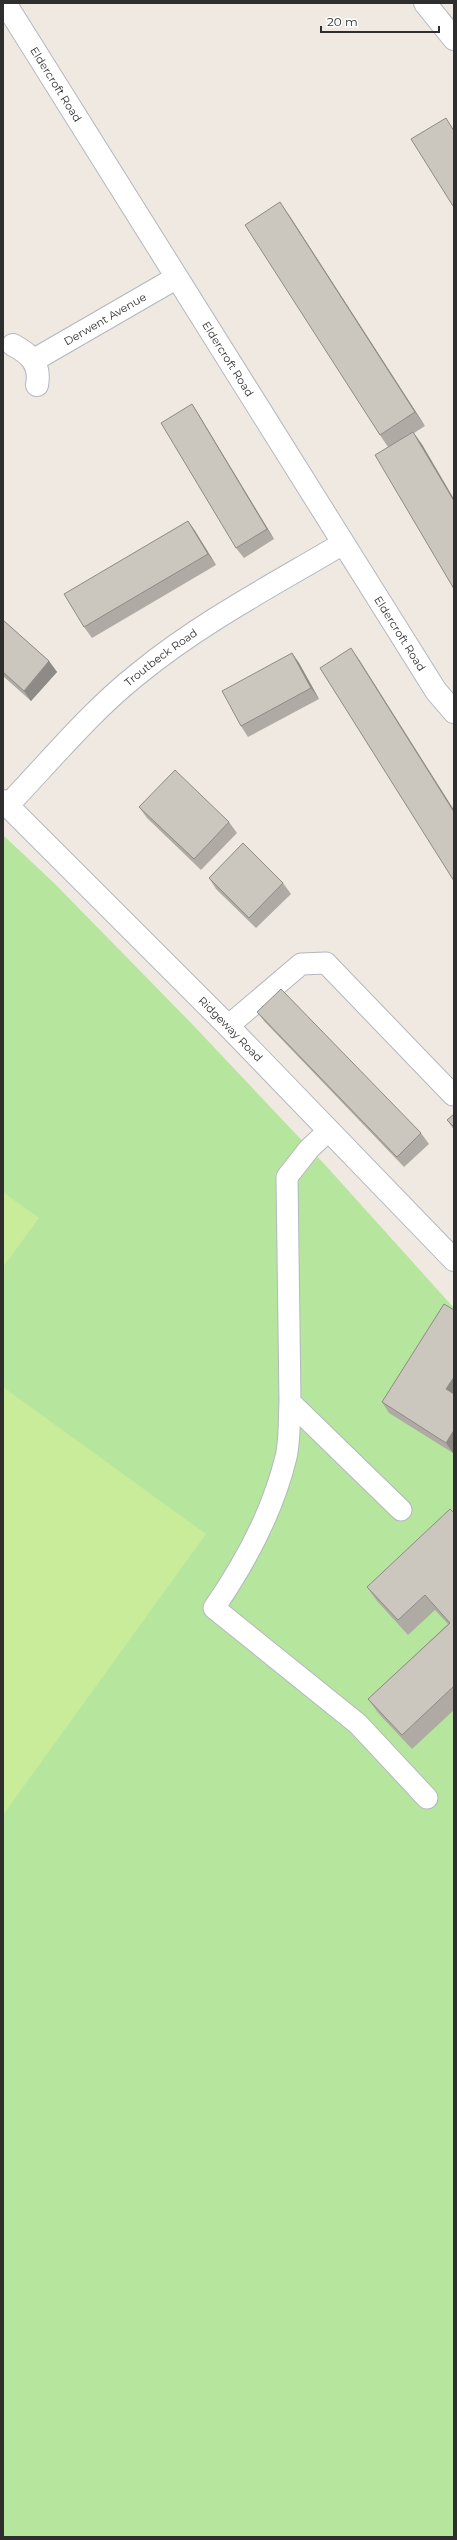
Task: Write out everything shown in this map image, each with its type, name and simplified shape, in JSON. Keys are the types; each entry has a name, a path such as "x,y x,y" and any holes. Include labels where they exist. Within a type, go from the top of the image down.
{"street":[{"name":"Eldercroft Road","path":"6,3 342,544 436,691 454,712"},
{"path":"425,3 454,39"},
{"name":"Derwent Avenue","path":"34,360 176,278"},
{"path":"13,345 34,360 39,374 38,385"},
{"name":"Troutbeck Road","path":"6,803 107,701 162,654 210,622 342,544"},
{"name":"Ridgeway Road","path":"6,803 228,1026 453,1256"}],"lane":[{"path":"228,1026 301,964 326,963 453,1095"},
{"path":"329,1130 287,1177 290,1402 286,1456 267,1510 238,1574 214,1608 358,1724 427,1798"},
{"path":"290,1402 401,1510"}],"green space":[{"path":"3,835 55,884 192,1024 327,1167 454,1308 454,2537 3,2537"},
{"path":"3,1192 39,1218 3,1267"},
{"path":"3,1387 206,1534 3,1815"}],"building":[{"path":"446,118 454,131 453,206 411,139"},
{"path":"280,202 415,412 380,435 245,225"},
{"path":"192,404 267,529 236,548 161,423"},
{"path":"413,432 454,501 454,589 375,455"},
{"path":"188,521 208,554 84,627 64,594"},
{"path":"3,620 49,661 24,691 3,672"},
{"path":"351,648 454,812 454,881 320,668"},
{"path":"292,653 311,688 241,726 222,691"},
{"path":"175,770 229,822 194,859 139,807"},
{"path":"243,843 283,883 249,918 209,878"},
{"path":"281,989 421,1133 397,1157 257,1012"},
{"path":"454,1114 454,1127 447,1120"},
{"path":"444,1304 454,1310 454,1377 446,1389 454,1394 454,1430 446,1443 382,1402"},
{"path":"450,1509 454,1513 454,1686 402,1735 368,1699 450,1623 425,1595 398,1620 367,1587"}]}
